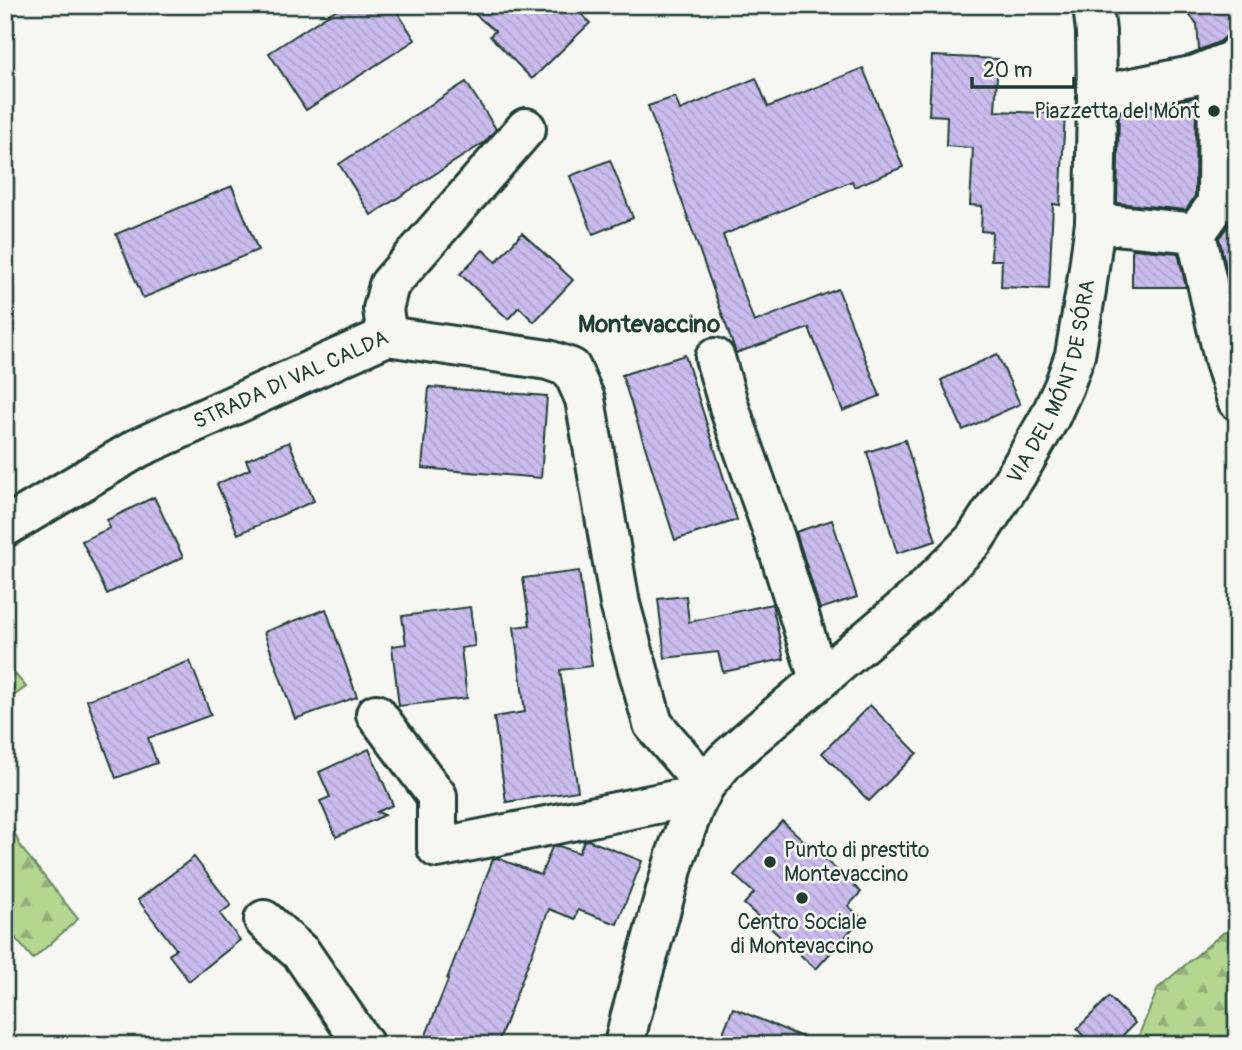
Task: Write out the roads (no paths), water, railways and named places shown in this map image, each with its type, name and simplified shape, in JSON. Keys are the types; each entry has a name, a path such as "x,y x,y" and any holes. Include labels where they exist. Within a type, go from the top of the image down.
{"street":[{"name":"VIA DEL MÓNT DE SÓRA","path":"624,1045 676,855 702,790 725,761 915,599 974,540 1017,474 1064,386 1075,355 1095,223 1097,95 1093,5"},
{"path":"1097,95 1196,75 1229,60 1216,205 1196,233 1224,359 1237,400"},
{"name":"STRADA DI VAL CALDA","path":"387,336 383,309 389,285 526,128"},
{"path":"1095,223 1196,233"},
{"name":"STRADA DI VAL CALDA","path":"5,527 138,448 387,336 548,360 571,368 585,399 620,604 653,724 702,790"},
{"path":"715,358 820,679"},
{"path":"376,714 437,796 437,848 702,790"},
{"path":"264,920 302,954 365,1045"}],"place":[{"name":"Piazzetta del Mónt","path":"1214,111"},
{"name":"Punto di prestito Montevaccino","path":"770,862"},
{"name":"Centro Sociale di Montevaccino","path":"802,898"}],"district":[{"name":"Montevaccino","path":"649,324"}]}
